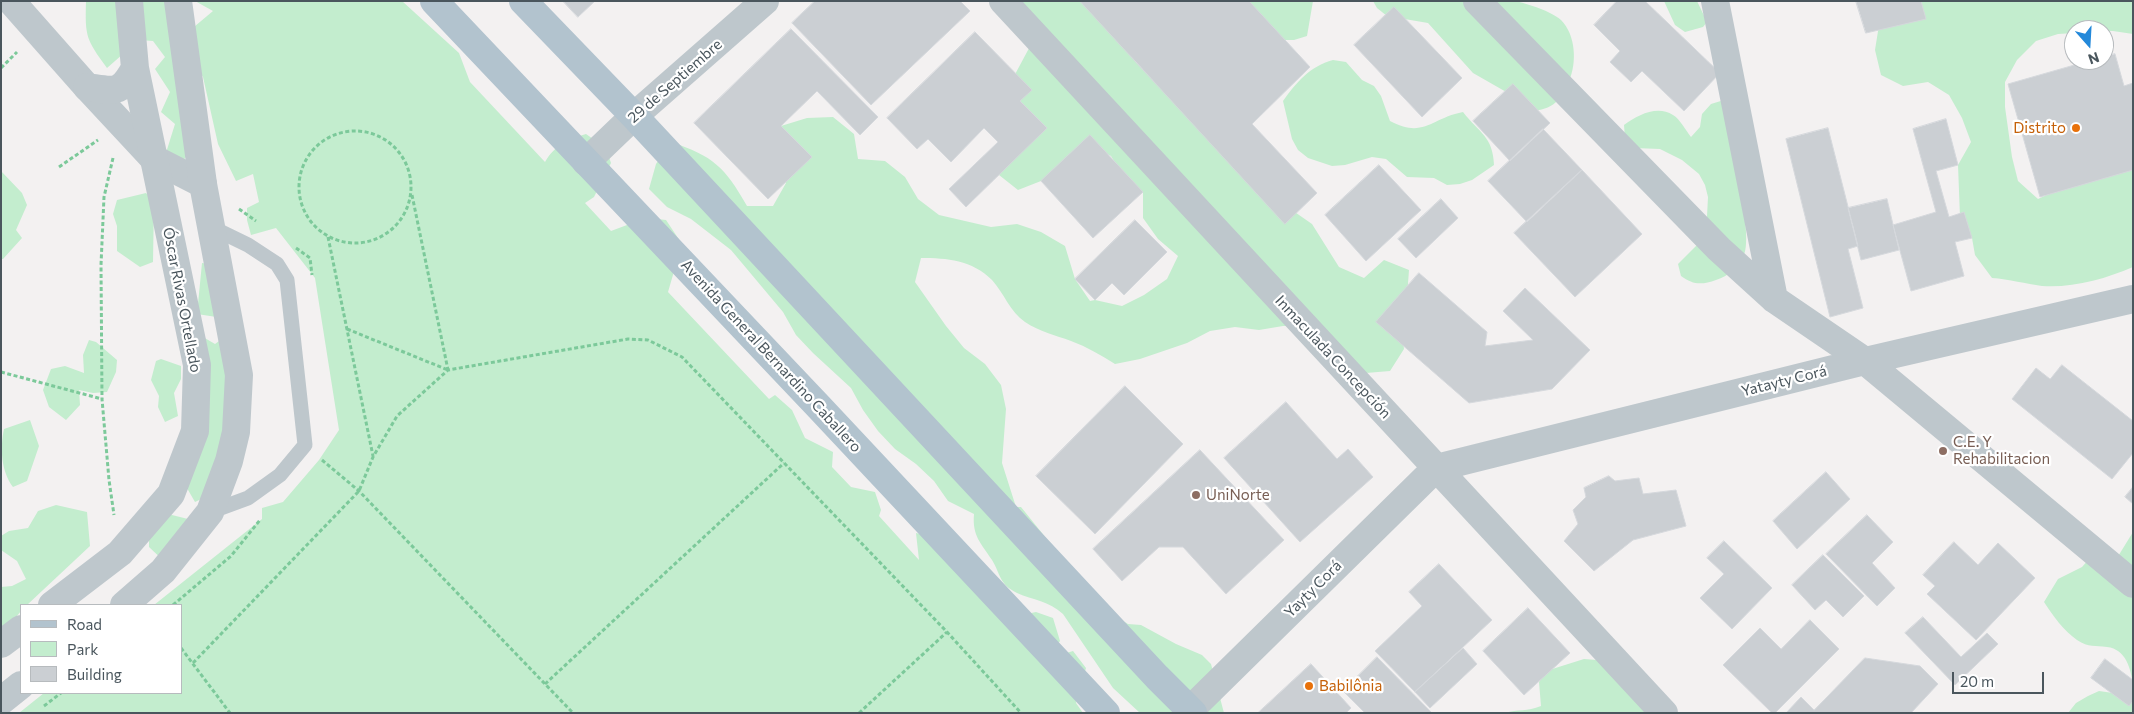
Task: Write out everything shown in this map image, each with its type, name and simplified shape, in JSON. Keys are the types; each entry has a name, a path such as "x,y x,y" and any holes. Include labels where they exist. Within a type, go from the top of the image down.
{"main road":[{"name":"Avenida General Bernardino Caballero","path":"434,1 1106,713"},
{"path":"523,1 634,116 1151,670 1192,711"}],"street":[{"path":"12,1 87,87 154,158 203,184"},
{"name":"Óscar Rivas Ortellado","path":"53,604 120,553 170,494 195,431 198,365 135,68 129,1"},
{"path":"125,604 163,571 210,512 229,461 236,432 239,375 203,184 178,1"},
{"name":"29 de Septiembre","path":"586,162 634,116 765,1"},
{"name":"Inmaculada Concepción","path":"1003,1 1664,713"},
{"path":"1477,1 1719,249 1774,299 1865,361 2133,584"},
{"path":"1716,1 1774,299"},
{"path":"87,87 111,91 120,89 127,84 135,68"},
{"name":"Yatayty Corá","path":"1436,468 1865,361 2133,299"},
{"name":"Yayty Corá","path":"1192,711 1436,468"},
{"path":"1,644 20,630"},
{"path":"1,701 20,686"}],"lane":[{"path":"210,512 248,498 280,475 305,445 287,280 277,264 248,245 211,227"}],"path":[{"path":"59,167 95,143 120,123"},
{"path":"120,123 104,197 101,265 102,399 109,480 120,553"},
{"path":"412,192 407,209 398,225 383,236 365,243 346,244 328,237 313,226 303,211 298,193 299,174 307,157 320,142 337,134 355,131 374,134 390,143 402,156 410,173 412,192 448,370"},
{"path":"328,237 373,457"},
{"path":"347,330 448,370 628,339 648,340 682,357 947,632 1022,713"},
{"path":"193,662 359,491 373,457 397,416 448,370"},
{"path":"1,372 102,399"},
{"path":"305,445 359,491 573,713"},
{"path":"546,684 784,463"},
{"path":"859,713 947,632"},
{"path":"182,649 230,713"},
{"path":"42,708 60,694"}],"green space":[{"path":"86,1 175,1 196,140 182,163 165,156 175,124 161,112 170,92 155,69 165,57 153,41 139,40 107,68 88,37"},
{"path":"195,1 402,1 459,53 470,82 545,162 553,151 562,144 586,134 606,148 611,163 594,197 585,203 611,231 627,225 631,216 666,220 682,244 668,292 769,399 775,395 792,410 805,438 833,452 832,467 851,487 875,492 881,510 879,516 919,560 916,533 944,540 1003,619 1036,612 1053,618 1060,641 1047,659 1073,651 1086,668 1076,703 1083,713 19,713 43,694 182,694 182,604 155,604 262,519 262,508 283,502 319,460 339,430 315,278 276,228 251,235 247,220 247,208 259,202 253,174 236,181 218,144 203,77 185,48 182,37 213,11"},
{"path":"1007,1 1089,1 1135,61 1154,81 1289,208 1312,224 1339,267 1364,278 1384,260 1409,270 1407,297 1401,324 1404,349 1390,371 1366,373 1308,326 1283,326 1259,330 1235,327 1210,331 1187,343 1140,359 1115,364 1083,346 1042,331 1025,322 1011,308 992,280 976,268 950,260 921,258 915,282 964,348 985,364 1001,385 1006,409 1002,463 1016,507 1021,507 1046,538 1117,617 1128,624 1141,625 1176,644 1202,655 1211,664 1224,713 1140,713 1113,688 1063,614 1047,603 1011,590 1004,583 978,539 974,528 974,514 948,501 934,481 916,464 895,449 878,431 863,410 851,388 796,335 783,312 731,250 691,219 667,207 649,189 656,164 671,142 708,158 724,172 747,206 773,206 786,183 776,161 781,126 807,118 833,117 854,134 858,159 885,161 905,177 918,199 939,215 991,227 1017,224 1041,232 1065,246 1075,279 1090,301 1095,300 1122,306 1144,295 1167,279 1178,256 1158,239 1143,218 1143,192 1124,178 1111,156 1088,144 1053,178 1018,190 999,175 1012,80 1035,37"},
{"path":"1226,1 1313,1 1307,36 1294,40 1281,40"},
{"path":"1373,1 1515,1 1545,11 1561,20 1570,33 1574,58 1572,74 1566,89 1558,100 1548,107 1542,110 1526,112 1508,93 1473,73 1428,23 1387,16 1377,8"},
{"path":"1664,1 1697,1 1707,22 1703,27 1685,32 1675,25"},
{"path":"1876,1 2133,1 2133,34 2114,31 2114,20 2064,20 2064,34 2036,41 2017,60 2005,82 2005,107 2012,157 2018,181 2038,199 2133,155 2133,267 2100,279 2065,286 2042,286 1992,278 1975,255 1972,238 1960,217 1958,165 1971,142 1962,118 1949,95 1928,82 1903,86 1881,75 1875,50 1879,25"},
{"path":"1333,60 1346,62 1362,80 1374,86 1381,96 1390,121 1402,126 1420,128 1463,112 1488,141 1494,165 1472,180 1460,184 1447,185 1434,178 1407,177 1386,159 1372,157 1345,165 1332,166 1308,158 1298,150 1292,139 1283,101 1298,82 1310,71"},
{"path":"1724,100 1743,204 1746,243 1744,255 1732,271 1716,280 1698,283 1681,276 1678,264 1706,236 1708,197 1705,185 1699,174 1682,160 1660,149 1634,148 1625,139 1624,125 1648,112 1667,112 1676,117 1691,137 1700,127 1702,114 1711,104"},
{"path":"1,171 22,193 27,205 16,230 22,238 3,259 1,259"},
{"path":"146,193 154,201 153,262 140,267 117,251 117,226 113,214 117,200"},
{"path":"202,263 213,265 236,320 197,314"},
{"path":"226,336 242,342 222,489 195,502 180,476 203,337 215,344"},
{"path":"89,340 96,342 117,360 116,372 107,392 93,393 79,390 80,405 66,420 49,407 43,390 51,369 65,366 84,373 83,355"},
{"path":"161,359 181,366 181,379 174,393 178,416 165,422 158,407 159,396 151,380 156,361"},
{"path":"30,420 39,446 27,481 13,487 6,474 2,459 4,429"},
{"path":"56,505 87,512 90,546 28,604 20,604 20,612 8,627 1,629 1,587 12,586 26,579 17,561 1,550 1,536 9,531 28,528 38,511"},
{"path":"160,512 188,519 167,564 149,547 149,531"},
{"path":"2133,532 2133,685 2129,666 2119,652 2107,647 2081,643 2059,623 2044,602 2058,579 2082,567 2090,558 2117,558"},
{"path":"1584,659 1597,660 1673,713 1505,713 1541,706 1539,682 1546,671"},
{"path":"2133,686 2133,713 2068,713 2076,703 2099,691 2113,693"}],"building":[{"path":"563,1 595,1 578,17"},
{"path":"815,1 960,1 970,11 871,105 792,23"},
{"path":"1080,1 1249,1 1310,67 1252,124 1317,193 1285,224"},
{"path":"1617,1 1645,1 1720,73 1684,111 1642,71 1631,82 1610,62 1620,51 1594,25"},
{"path":"1856,1 1921,1 1926,19 1866,33"},
{"path":"1394,7 1462,78 1422,117 1354,45"},
{"path":"791,29 878,117 860,135 817,91 781,126 812,157 768,199 694,123"},
{"path":"975,32 1032,90 1020,101 1047,128 966,207 949,189 998,142 984,128 951,162 928,139 917,149 887,118"},
{"name":"Distrito","path":"2114,54 2124,86 2133,83 2133,170 2040,197 2008,84 2064,68 2064,70 2114,70"},
{"path":"1513,84 1550,123 1510,161 1473,121"},
{"path":"1946,119 1958,165 1936,171 1949,217 1964,212 1972,238 1955,242 1964,276 1911,291 1893,225 1936,212 1913,129"},
{"path":"1828,128 1858,246 1848,249 1863,308 1830,317 1786,139"},
{"path":"1543,129 1582,170 1527,222 1488,181"},
{"path":"1090,135 1143,192 1093,238 1041,181"},
{"path":"1379,165 1421,210 1366,261 1325,215"},
{"path":"1582,170 1642,234 1575,297 1514,233"},
{"path":"1441,199 1458,218 1416,258 1398,239"},
{"path":"1887,199 1899,250 1861,260 1848,208"},
{"path":"1135,220 1167,252 1124,295 1112,283 1095,300 1075,279"},
{"path":"1419,273 1487,332 1485,346 1533,340 1503,311 1525,288 1590,350 1552,389 1469,403 1376,322"},
{"path":"2062,365 2133,421 2133,453 2112,479 2012,399 2036,368 2050,379"},
{"path":"1125,386 1183,444 1095,534 1036,476"},
{"path":"1286,402 1337,459 1348,449 1373,477 1300,542 1224,458"},
{"name":"UniNorte","path":"1200,450 1284,540 1226,594 1183,547 1159,547 1122,581 1093,549"},
{"path":"1826,472 1850,499 1797,549 1773,521"},
{"path":"1609,476 1615,481 1639,478 1643,494 1676,490 1686,526 1633,540 1594,571 1564,541 1578,524 1573,510 1586,497 1584,488"},
{"path":"2133,487 2133,504 2125,497"},
{"path":"1867,515 1893,542 1872,563 1895,588 1877,606 1826,554"},
{"path":"1724,541 1772,588 1732,629 1700,598 1724,574 1707,558"},
{"path":"1954,542 1978,565 1998,543 2035,578 1976,640 1927,594 1935,586 1923,575"},
{"path":"1823,555 1864,596 1843,617 1826,600 1815,610 1792,585"},
{"path":"1439,564 1492,620 1415,692 1375,651 1422,606 1409,592"},
{"path":"1528,608 1570,653 1524,695 1483,651"},
{"path":"1923,617 1961,657 1987,633 1998,644 1955,685 1905,633"},
{"path":"1810,620 1839,649 1775,713 1772,713 1723,665 1760,628 1781,649"},
{"path":"1463,648 1477,664 1430,708 1415,692"},
{"path":"1377,657 1432,713 1365,713 1343,691"},
{"path":"1865,658 1920,666 1938,684 1911,713 1786,713 1801,697 1814,710"},
{"path":"2105,659 2133,680 2133,701 2129,706 2091,678"},
{"name":"Babilônia","path":"1311,664 1351,708 1346,713 1258,713"}],"place":[{"name":"Distrito","path":"2076,128"},
{"name":"C.E. Y Rehabilitacion","path":"1943,451"},
{"name":"UniNorte","path":"1196,495"},
{"name":"Babilônia","path":"1309,686"}]}
